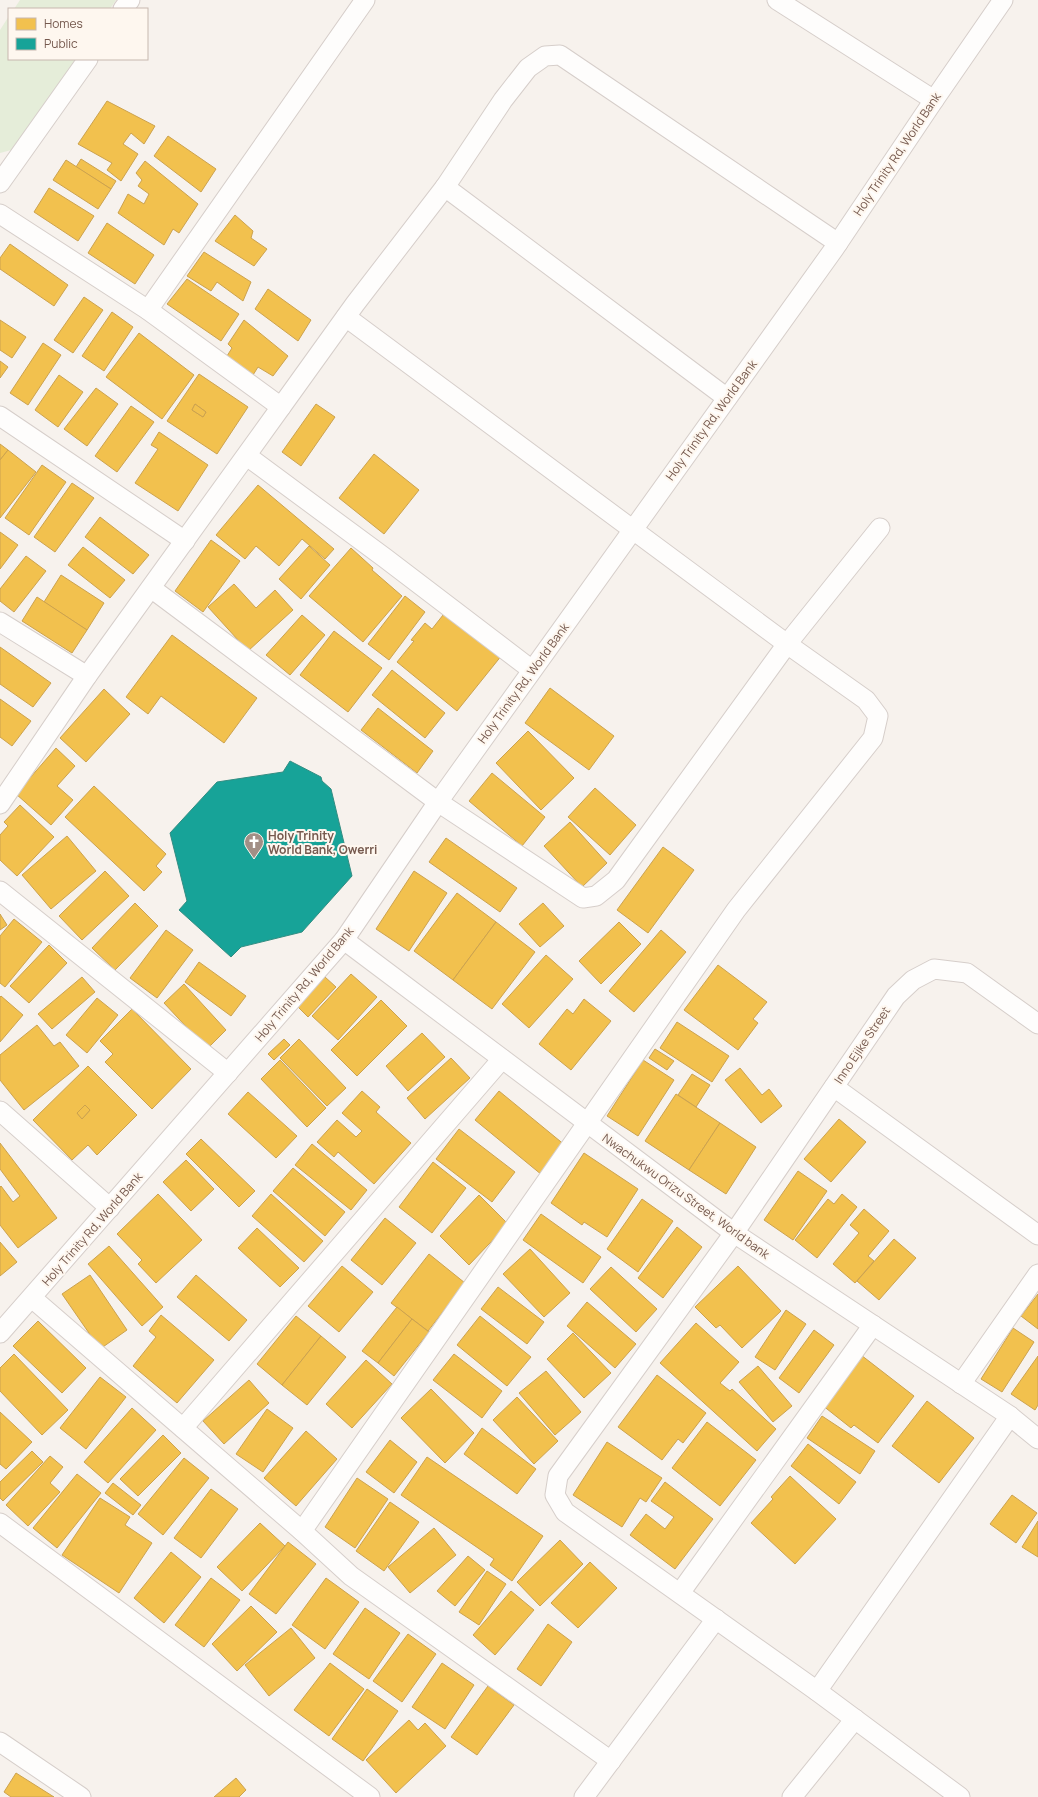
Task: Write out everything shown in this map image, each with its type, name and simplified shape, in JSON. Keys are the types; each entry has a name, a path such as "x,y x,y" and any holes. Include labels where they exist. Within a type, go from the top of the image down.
{"street":[{"path":"124,8 130,0"},
{"path":"148,310 365,0"},
{"path":"777,0 934,100"},
{"name":"Holy Trinity Rd, World Bank","path":"0,1333 344,940 438,802 838,242 1003,0"},
{"path":"0,804 88,676 281,407 346,317 445,187 503,100 528,68 545,56 560,55 838,242"},
{"path":"0,183 87,60"},
{"path":"445,187 727,398"},
{"path":"0,214 148,310 281,407"},
{"path":"302,1531 736,910 873,738 878,716 866,700 786,644 346,317"},
{"path":"0,416 185,541"},
{"path":"247,456 385,558 532,670"},
{"path":"151,588 438,802 583,898 596,896 616,880 786,644 880,528"},
{"path":"0,622 88,676"},
{"path":"0,891 228,1073"},
{"name":"Nwachukwu Orizu Street, World bank","path":"344,940 734,1233 1010,1416 1038,1439"},
{"name":"Inno Ejike Street","path":"960,1797 817,1690 565,1512 554,1495 558,1476 734,1233 896,996 913,980 934,969 967,973 1038,1024"},
{"path":"183,1428 502,1059"},
{"path":"834,1087 1038,1235"},
{"path":"0,1111 110,1208"},
{"path":"961,1384 1038,1274"},
{"path":"32,1298 302,1531 351,1576 611,1761"},
{"path":"680,1593 873,1325"},
{"path":"817,1690 1010,1416"},
{"path":"0,1523 370,1797"},
{"path":"584,1797 716,1619"},
{"path":"792,1797 854,1719"},
{"path":"0,1742 81,1797"}],"green space":[{"path":"20,0 116,0 111,8 15,8"},
{"path":"8,18 8,60 75,60 15,149 0,153 0,30"}],"building: Homes":[{"path":"107,101 155,126 144,144 131,133 123,144 138,154 121,181 107,170 112,163 78,144"},
{"path":"168,136 216,169 201,192 154,156"},
{"path":"81,159 116,181 111,189 76,167"},
{"path":"66,160 111,189 98,209 53,180"},
{"path":"145,161 198,204 179,233 173,229 164,245 118,213 128,194 144,204 149,194 138,186 142,180 136,173"},
{"path":"49,188 94,216 78,241 34,212"},
{"path":"235,215 253,231 251,238 267,249 254,266 215,241"},
{"path":"107,223 154,255 135,284 88,253"},
{"path":"10,244 68,285 54,306 0,269 0,258"},
{"path":"204,252 251,282 243,301 217,282 211,291 187,276"},
{"path":"187,279 239,314 221,341 167,304"},
{"path":"268,289 311,320 298,341 255,309"},
{"path":"84,297 103,310 73,353 54,340"},
{"path":"112,312 133,327 104,371 82,356"},
{"path":"0,320 26,337 12,358 0,350"},
{"path":"244,320 288,356 273,376 258,367 253,375 227,356 232,348 228,344"},
{"path":"139,333 194,375 162,419 106,377"},
{"path":"43,343 61,355 28,405 10,393"},
{"path":"0,361 8,367 0,378"},
{"path":"199,374 248,407 217,454 167,421","holes":["195,404 206,412 203,417 192,410"]},
{"path":"59,375 83,392 58,427 35,410"},
{"path":"96,388 118,404 87,446 64,429"},
{"path":"195,404 206,412 203,417 192,410"},
{"path":"316,404 335,417 301,466 282,452"},
{"path":"131,406 154,422 117,472 95,456"},
{"path":"159,432 208,465 178,511 135,483 158,449 151,445"},
{"path":"0,444 8,450 0,460"},
{"path":"8,450 36,472 0,518 0,460"},
{"path":"374,454 419,490 384,534 339,498"},
{"path":"42,465 66,482 29,535 5,518"},
{"path":"72,483 94,498 55,552 34,537"},
{"path":"258,485 334,549 325,559 302,539 279,566 256,546 245,559 216,535"},
{"path":"100,517 149,555 133,574 85,537"},
{"path":"0,532 18,545 0,569"},
{"path":"211,540 240,561 203,612 175,591"},
{"path":"309,546 330,565 301,599 279,579"},
{"path":"83,547 125,580 110,598 68,565"},
{"path":"351,548 373,568 372,570 402,596 363,642 309,596"},
{"path":"26,556 46,571 14,612 0,601 0,589"},
{"path":"61,575 104,603 87,630 44,602"},
{"path":"234,584 256,608 275,590 293,610 248,651 208,607"},
{"path":"405,596 425,612 389,660 368,644"},
{"path":"37,597 87,630 72,653 22,621"},
{"path":"447,610 502,655 457,711 397,662 414,641 411,640 425,623 432,629"},
{"path":"302,615 325,635 290,675 266,655"},
{"path":"334,631 382,668 348,712 300,675"},
{"path":"172,635 257,698 224,743 161,696 148,714 126,697"},
{"path":"0,647 51,683 33,707 0,684"},
{"path":"392,670 445,713 425,738 372,695"},
{"path":"550,688 614,736 589,770 525,723"},
{"path":"104,689 130,714 86,762 60,738"},
{"path":"0,699 31,721 12,746 0,737"},
{"path":"378,708 433,751 417,773 361,730"},
{"path":"528,731 574,778 541,810 496,763"},
{"path":"56,748 75,766 57,786 73,800 51,825 16,794"},
{"path":"492,773 545,817 522,846 469,801"},
{"path":"94,786 166,854 156,866 162,872 144,891 65,817"},
{"path":"595,788 636,825 610,855 568,817"},
{"path":"20,805 54,837 17,876 0,860 0,835 8,826 4,822"},
{"path":"570,822 607,863 582,887 544,846"},
{"path":"67,836 96,871 51,909 22,875"},
{"path":"446,838 517,888 500,912 429,862"},
{"path":"663,847 694,870 648,933 617,910"},
{"path":"105,871 129,896 82,940 59,916"},
{"path":"414,871 447,893 409,951 376,929"},
{"path":"457,893 496,922 453,980 414,951"},
{"path":"135,903 158,926 115,970 92,948"},
{"path":"543,903 564,926 540,947 519,924"},
{"path":"0,914 7,925 0,930"},
{"path":"14,919 42,942 5,987 0,983 0,936"},
{"path":"496,922 535,952 492,1009 453,980"},
{"path":"619,922 641,944 601,984 579,961"},
{"path":"166,930 193,950 157,998 130,978"},
{"path":"661,930 686,952 634,1012 609,991"},
{"path":"49,945 67,963 29,1003 10,986"},
{"path":"546,955 573,979 529,1028 502,1004"},
{"path":"199,962 246,996 231,1016 185,982"},
{"path":"718,965 767,1002 753,1019 758,1023 738,1050 684,1010"},
{"path":"351,974 377,997 338,1040 312,1016"},
{"path":"82,977 95,992 52,1029 38,1014"},
{"path":"325,977 336,987 308,1017 298,1007"},
{"path":"184,984 226,1030 207,1049 164,1003"},
{"path":"1,996 23,1015 0,1042 0,997"},
{"path":"97,998 118,1015 87,1053 66,1035"},
{"path":"584,999 611,1021 571,1070 539,1044 567,1009 573,1014"},
{"path":"381,1000 407,1026 357,1076 331,1050"},
{"path":"132,1009 191,1069 152,1109 105,1062 113,1054 100,1041"},
{"path":"677,1022 729,1056 712,1082 660,1048"},
{"path":"37,1025 54,1046 60,1042 79,1066 24,1110 0,1080 0,1055"},
{"path":"422,1033 445,1057 408,1091 386,1066"},
{"path":"284,1039 290,1045 274,1060 268,1054"},
{"path":"299,1039 346,1088 327,1106 280,1058"},
{"path":"655,1049 674,1061 667,1070 649,1058"},
{"path":"451,1058 470,1078 425,1119 407,1098"},
{"path":"280,1060 326,1108 307,1127 261,1079"},
{"path":"643,1060 674,1080 638,1136 607,1116"},
{"path":"88,1066 137,1115 97,1155 88,1145 72,1160 33,1120","holes":["85,1105 90,1110 82,1119 77,1113"]},
{"path":"740,1068 762,1095 769,1089 782,1106 761,1123 725,1080"},
{"path":"692,1074 710,1085 696,1107 678,1095"},
{"path":"362,1091 380,1107 376,1112 411,1143 374,1184 338,1152 334,1157 317,1142 337,1120 356,1137 362,1131 342,1113"},
{"path":"499,1091 566,1146 542,1175 475,1120"},
{"path":"248,1092 297,1136 276,1158 228,1114"},
{"path":"676,1094 720,1123 689,1170 645,1141"},
{"path":"85,1105 90,1110 82,1119 77,1113"},
{"path":"839,1119 866,1142 831,1182 804,1159"},
{"path":"720,1123 756,1147 726,1194 689,1170"},
{"path":"459,1129 515,1172 492,1202 436,1159"},
{"path":"201,1139 255,1191 239,1207 186,1154"},
{"path":"0,1143 57,1218 18,1248 0,1225 0,1187 1,1186 13,1202 20,1196 0,1169"},
{"path":"312,1144 367,1190 351,1210 295,1165"},
{"path":"584,1153 638,1189 607,1237 584,1222 582,1225 551,1203"},
{"path":"186,1160 214,1189 191,1211 163,1182"},
{"path":"433,1162 466,1188 432,1233 399,1207"},
{"path":"293,1168 345,1212 325,1236 273,1191"},
{"path":"798,1171 827,1191 793,1240 764,1220"},
{"path":"158,1194 202,1240 156,1283 138,1264 142,1260 117,1234"},
{"path":"271,1194 323,1241 304,1262 252,1216"},
{"path":"842,1194 857,1207 817,1258 795,1240 828,1199 834,1204"},
{"path":"479,1195 508,1224 469,1265 440,1236"},
{"path":"642,1199 673,1221 638,1272 607,1249"},
{"path":"864,1209 889,1231 868,1256 874,1261 855,1283 833,1264 859,1233 850,1225"},
{"path":"541,1214 601,1257 583,1283 523,1240"},
{"path":"385,1218 416,1243 382,1285 351,1260"},
{"path":"677,1227 702,1247 663,1298 638,1278"},
{"path":"257,1228 299,1268 280,1287 238,1248"},
{"path":"894,1239 916,1258 879,1300 857,1281"},
{"path":"0,1242 17,1262 0,1276"},
{"path":"109,1246 163,1307 142,1326 88,1264"},
{"path":"530,1249 570,1293 544,1317 503,1274"},
{"path":"429,1254 465,1283 428,1331 391,1303"},
{"path":"342,1266 373,1292 339,1332 308,1306"},
{"path":"738,1266 781,1311 742,1348 720,1325 716,1328 695,1307"},
{"path":"611,1267 657,1309 636,1332 590,1289"},
{"path":"90,1275 127,1330 100,1349 62,1294"},
{"path":"196,1275 247,1320 229,1341 177,1297"},
{"path":"498,1287 544,1322 527,1344 481,1309"},
{"path":"1038,1294 1038,1329 1021,1316"},
{"path":"587,1302 636,1344 615,1368 567,1326"},
{"path":"397,1307 412,1319 378,1363 362,1351"},
{"path":"786,1310 806,1324 775,1370 755,1357"},
{"path":"161,1315 214,1360 177,1403 133,1366 156,1337 149,1331"},
{"path":"296,1316 321,1336 282,1385 257,1364"},
{"path":"480,1316 531,1357 507,1386 457,1345"},
{"path":"412,1319 429,1332 394,1376 378,1363"},
{"path":"38,1321 86,1368 62,1393 13,1346"},
{"path":"696,1323 739,1362 720,1383 730,1391 732,1389 776,1429 757,1451 660,1363"},
{"path":"1013,1328 1034,1342 1002,1392 981,1379"},
{"path":"814,1330 834,1345 799,1393 779,1378"},
{"path":"573,1333 611,1373 584,1398 547,1359"},
{"path":"321,1336 346,1357 307,1405 282,1385"},
{"path":"14,1354 68,1410 42,1435 0,1391 0,1368"},
{"path":"454,1354 502,1391 482,1418 433,1380"},
{"path":"861,1355 914,1396 878,1443 854,1425 851,1428 822,1405"},
{"path":"1038,1356 1038,1405 1035,1410 1011,1394"},
{"path":"366,1360 392,1384 352,1428 326,1404"},
{"path":"758,1366 792,1406 773,1422 739,1382"},
{"path":"546,1371 581,1412 555,1435 519,1393"},
{"path":"657,1375 706,1413 683,1443 678,1439 662,1460 618,1427"},
{"path":"100,1377 126,1397 86,1449 60,1428"},
{"path":"249,1380 269,1403 224,1444 203,1421"},
{"path":"431,1389 474,1433 445,1463 401,1418"},
{"path":"517,1397 558,1441 534,1464 493,1420"},
{"path":"927,1401 974,1438 939,1483 892,1446"},
{"path":"132,1408 156,1430 108,1483 84,1462"},
{"path":"267,1409 293,1428 263,1472 236,1454"},
{"path":"0,1412 32,1442 6,1469 0,1464"},
{"path":"822,1416 875,1451 860,1474 807,1438"},
{"path":"707,1422 756,1460 720,1506 672,1468"},
{"path":"482,1428 536,1469 517,1494 464,1454"},
{"path":"306,1431 337,1459 296,1506 264,1478"},
{"path":"163,1435 181,1453 138,1496 120,1479"},
{"path":"390,1440 417,1462 394,1493 366,1472"},
{"path":"607,1442 662,1478 646,1502 640,1498 622,1527 573,1495"},
{"path":"808,1444 856,1482 839,1504 791,1466"},
{"path":"32,1451 43,1462 3,1501 0,1498 0,1482"},
{"path":"50,1456 63,1467 50,1483 60,1492 28,1526 6,1505"},
{"path":"427,1457 543,1536 512,1581 490,1565 494,1559 401,1495"},
{"path":"184,1458 209,1478 163,1535 138,1514"},
{"path":"77,1474 101,1493 57,1548 33,1528"},
{"path":"790,1476 836,1519 795,1564 751,1523 773,1499 771,1497"},
{"path":"357,1478 388,1499 355,1548 325,1527"},
{"path":"665,1482 713,1519 675,1569 630,1535 646,1514 665,1529 674,1517 651,1501"},
{"path":"113,1483 141,1505 133,1515 105,1493"},
{"path":"211,1489 238,1509 201,1558 174,1538"},
{"path":"1012,1495 1037,1513 1016,1543 990,1524"},
{"path":"100,1498 130,1517 125,1525 152,1543 119,1593 62,1555"},
{"path":"390,1502 419,1522 384,1571 356,1551"},
{"path":"1038,1521 1038,1557 1022,1547"},
{"path":"260,1523 285,1546 242,1591 217,1567"},
{"path":"434,1528 456,1555 410,1593 388,1567"},
{"path":"560,1540 583,1564 540,1606 517,1582"},
{"path":"288,1542 316,1564 276,1614 249,1594"},
{"path":"171,1552 201,1577 164,1623 134,1598"},
{"path":"468,1556 485,1570 455,1606 437,1591"},
{"path":"590,1562 617,1588 578,1628 551,1603"},
{"path":"487,1571 506,1584 479,1625 459,1612"},
{"path":"211,1578 240,1600 204,1647 175,1625"},
{"path":"326,1578 359,1602 325,1649 292,1625"},
{"path":"511,1591 534,1610 495,1655 473,1635"},
{"path":"251,1606 277,1632 237,1671 212,1644"},
{"path":"365,1608 400,1633 369,1679 333,1654"},
{"path":"548,1624 572,1642 541,1686 517,1669"},
{"path":"291,1628 315,1658 269,1696 245,1665"},
{"path":"408,1634 436,1654 402,1702 373,1681"},
{"path":"330,1663 364,1689 329,1736 294,1710"},
{"path":"442,1663 474,1685 445,1729 412,1707"},
{"path":"488,1686 514,1705 477,1755 451,1737"},
{"path":"367,1689 398,1711 363,1761 332,1739"},
{"path":"409,1720 418,1730 425,1723 446,1746 396,1793 366,1760"},
{"path":"16,1773 54,1797 11,1797 4,1792"},
{"path":"236,1778 246,1790 239,1797 214,1797"}],"building: Public":[{"path":"290,761 321,777 322,781 331,789 352,876 302,932 241,947 231,957 179,910 187,901 170,833 217,782 283,772"}],"place":[{"name":"Holy Trinity World Bank, Owerri","path":"254,859"}]}
